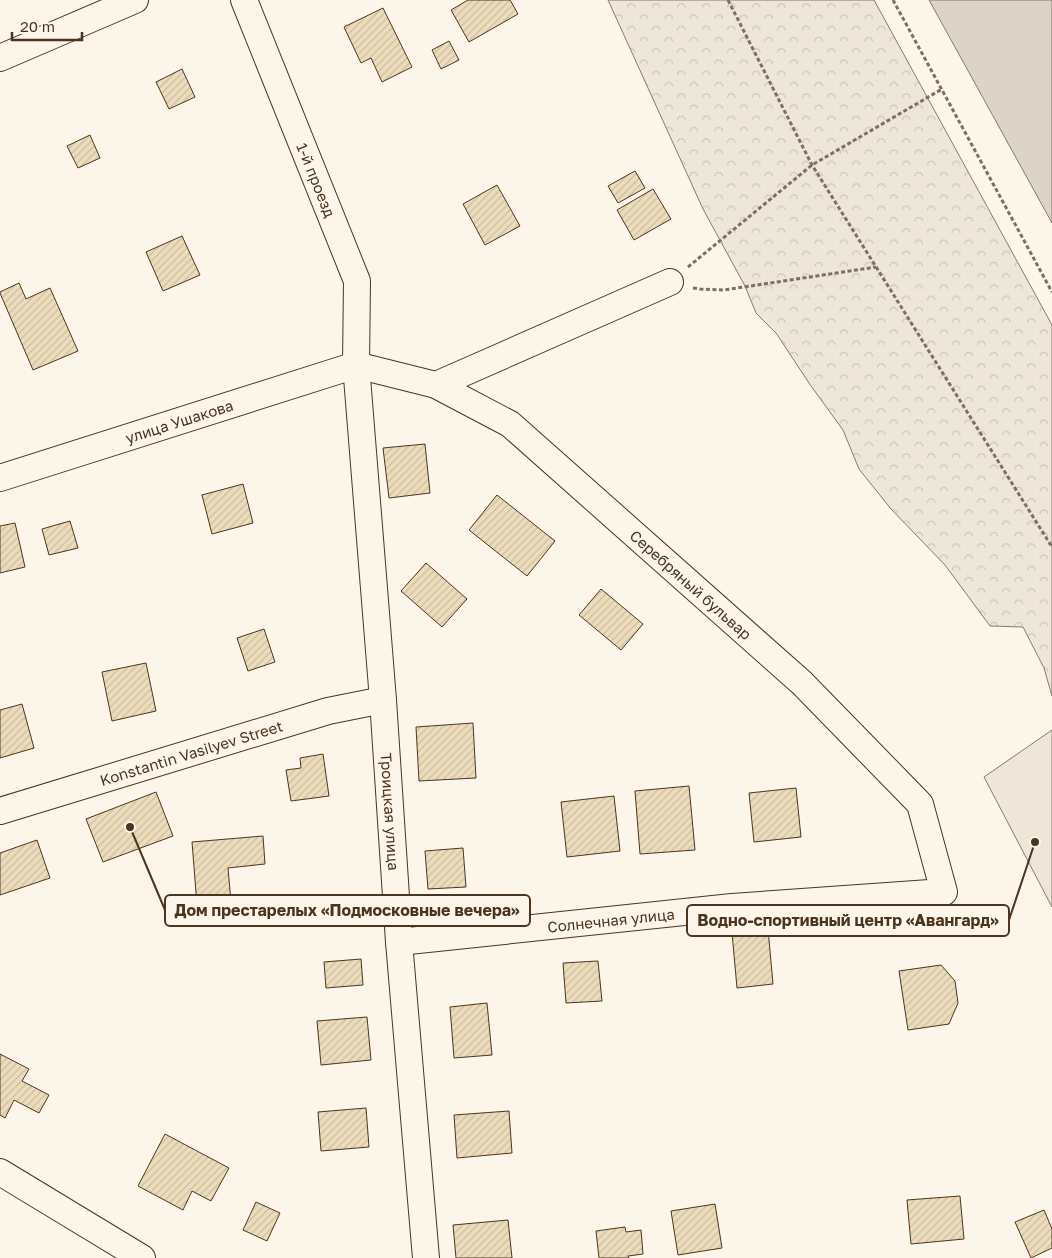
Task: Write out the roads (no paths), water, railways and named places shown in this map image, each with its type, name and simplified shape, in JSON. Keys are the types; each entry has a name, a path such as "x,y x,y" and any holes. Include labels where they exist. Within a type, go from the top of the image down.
{"street":[{"path":"0,58 135,0"},
{"name":"1-й проезд","path":"244,0 357,281 356,365"},
{"path":"436,385 670,282"},
{"name":"Серебряный бульвар","path":"356,365 436,385 510,424 802,683 920,804 944,892"},
{"name":"улица Ушакова","path":"0,478 356,365"},
{"name":"Троицкая улица","path":"356,365 383,700 399,942 426,1258"},
{"name":"Konstantin Vasilyev Street","path":"0,811 328,711 383,700"},
{"name":"Солнечная улица","path":"399,942 732,907 944,892"},
{"path":"0,1172 142,1258"}],"place":[{"name":"Дом престарелых «Подмосковные вечера»","path":"130,827"},
{"name":"Водно-спортивный центр «Авангард»","path":"1035,842"}]}
